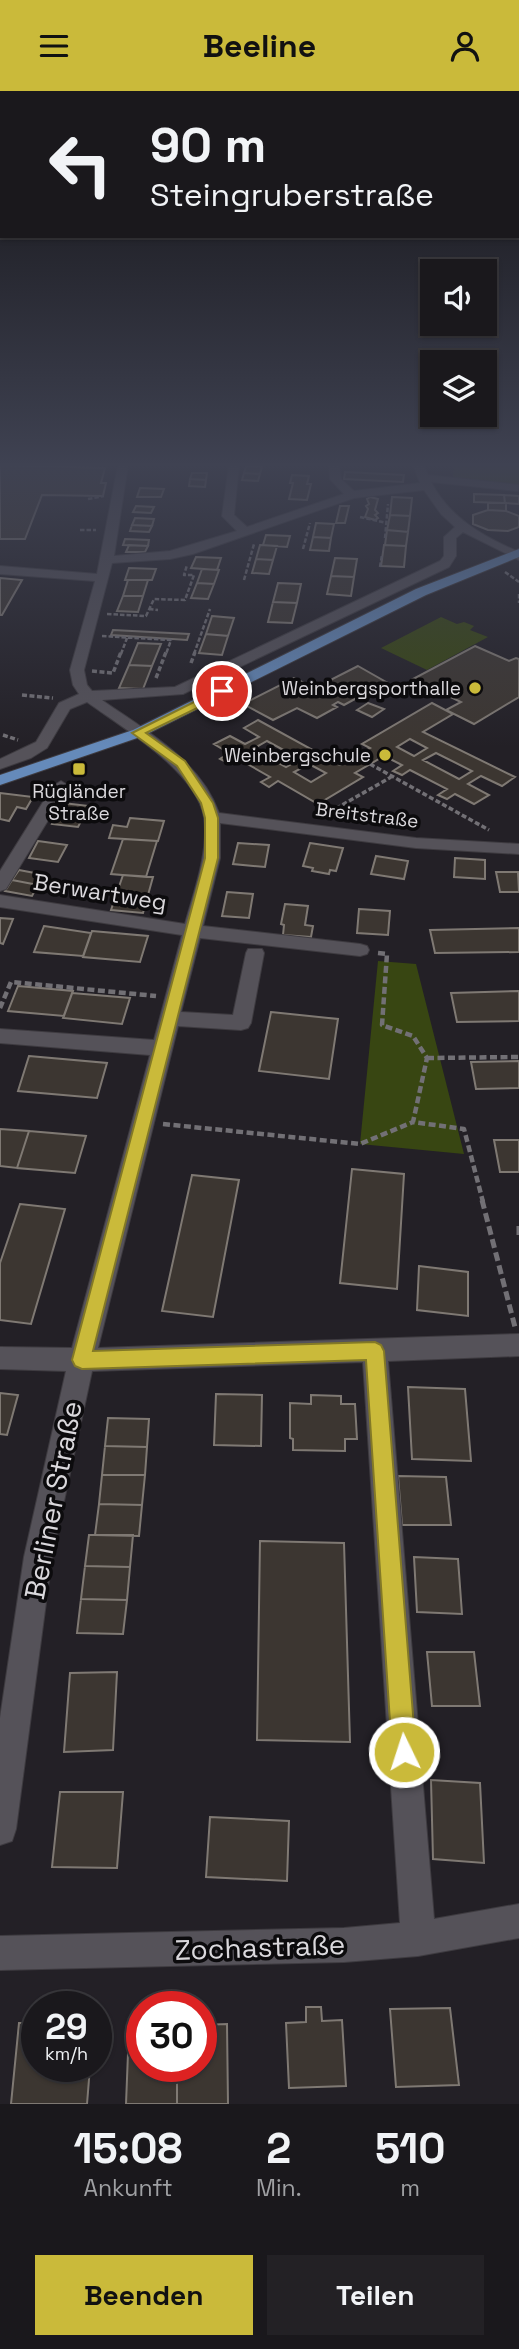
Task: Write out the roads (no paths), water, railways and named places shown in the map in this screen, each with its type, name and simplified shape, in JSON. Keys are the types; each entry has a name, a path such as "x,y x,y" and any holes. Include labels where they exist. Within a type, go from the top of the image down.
{"main road":[{"path":"0,780 138,733 421,592 505,559"}],"street":[{"path":"88,696 80,685 78,670 86,635 107,560 120,559"},
{"path":"0,764 40,747 47,741 64,706 88,696 178,691 445,564 448,559"},
{"path":"0,570 102,578"},
{"name":"Berliner Straße","path":"0,1829 38,1557 82,1360 211,858 212,818 207,803 181,764 88,696"},
{"name":"Berwartweg","path":"0,885 61,786"},
{"name":"Breitstraße","path":"212,818 244,819 313,831 421,843 517,849"},
{"name":"Berwartweg","path":"0,901 193,931"},
{"path":"193,931 360,950"},
{"path":"172,1008 241,1023 255,953"},
{"path":"0,1036 161,1048"},
{"path":"0,1358 82,1360 375,1351 517,1337"},
{"path":"375,1351 418,1939"},
{"name":"Zochastraße","path":"0,1953 344,1945 418,1939 519,1921"}],"place":[{"name":"Weinbergsporthalle","path":"475,688"},
{"name":"Weinbergschule","path":"385,755"},
{"name":"Rügländer Straße","path":"79,769"}]}
